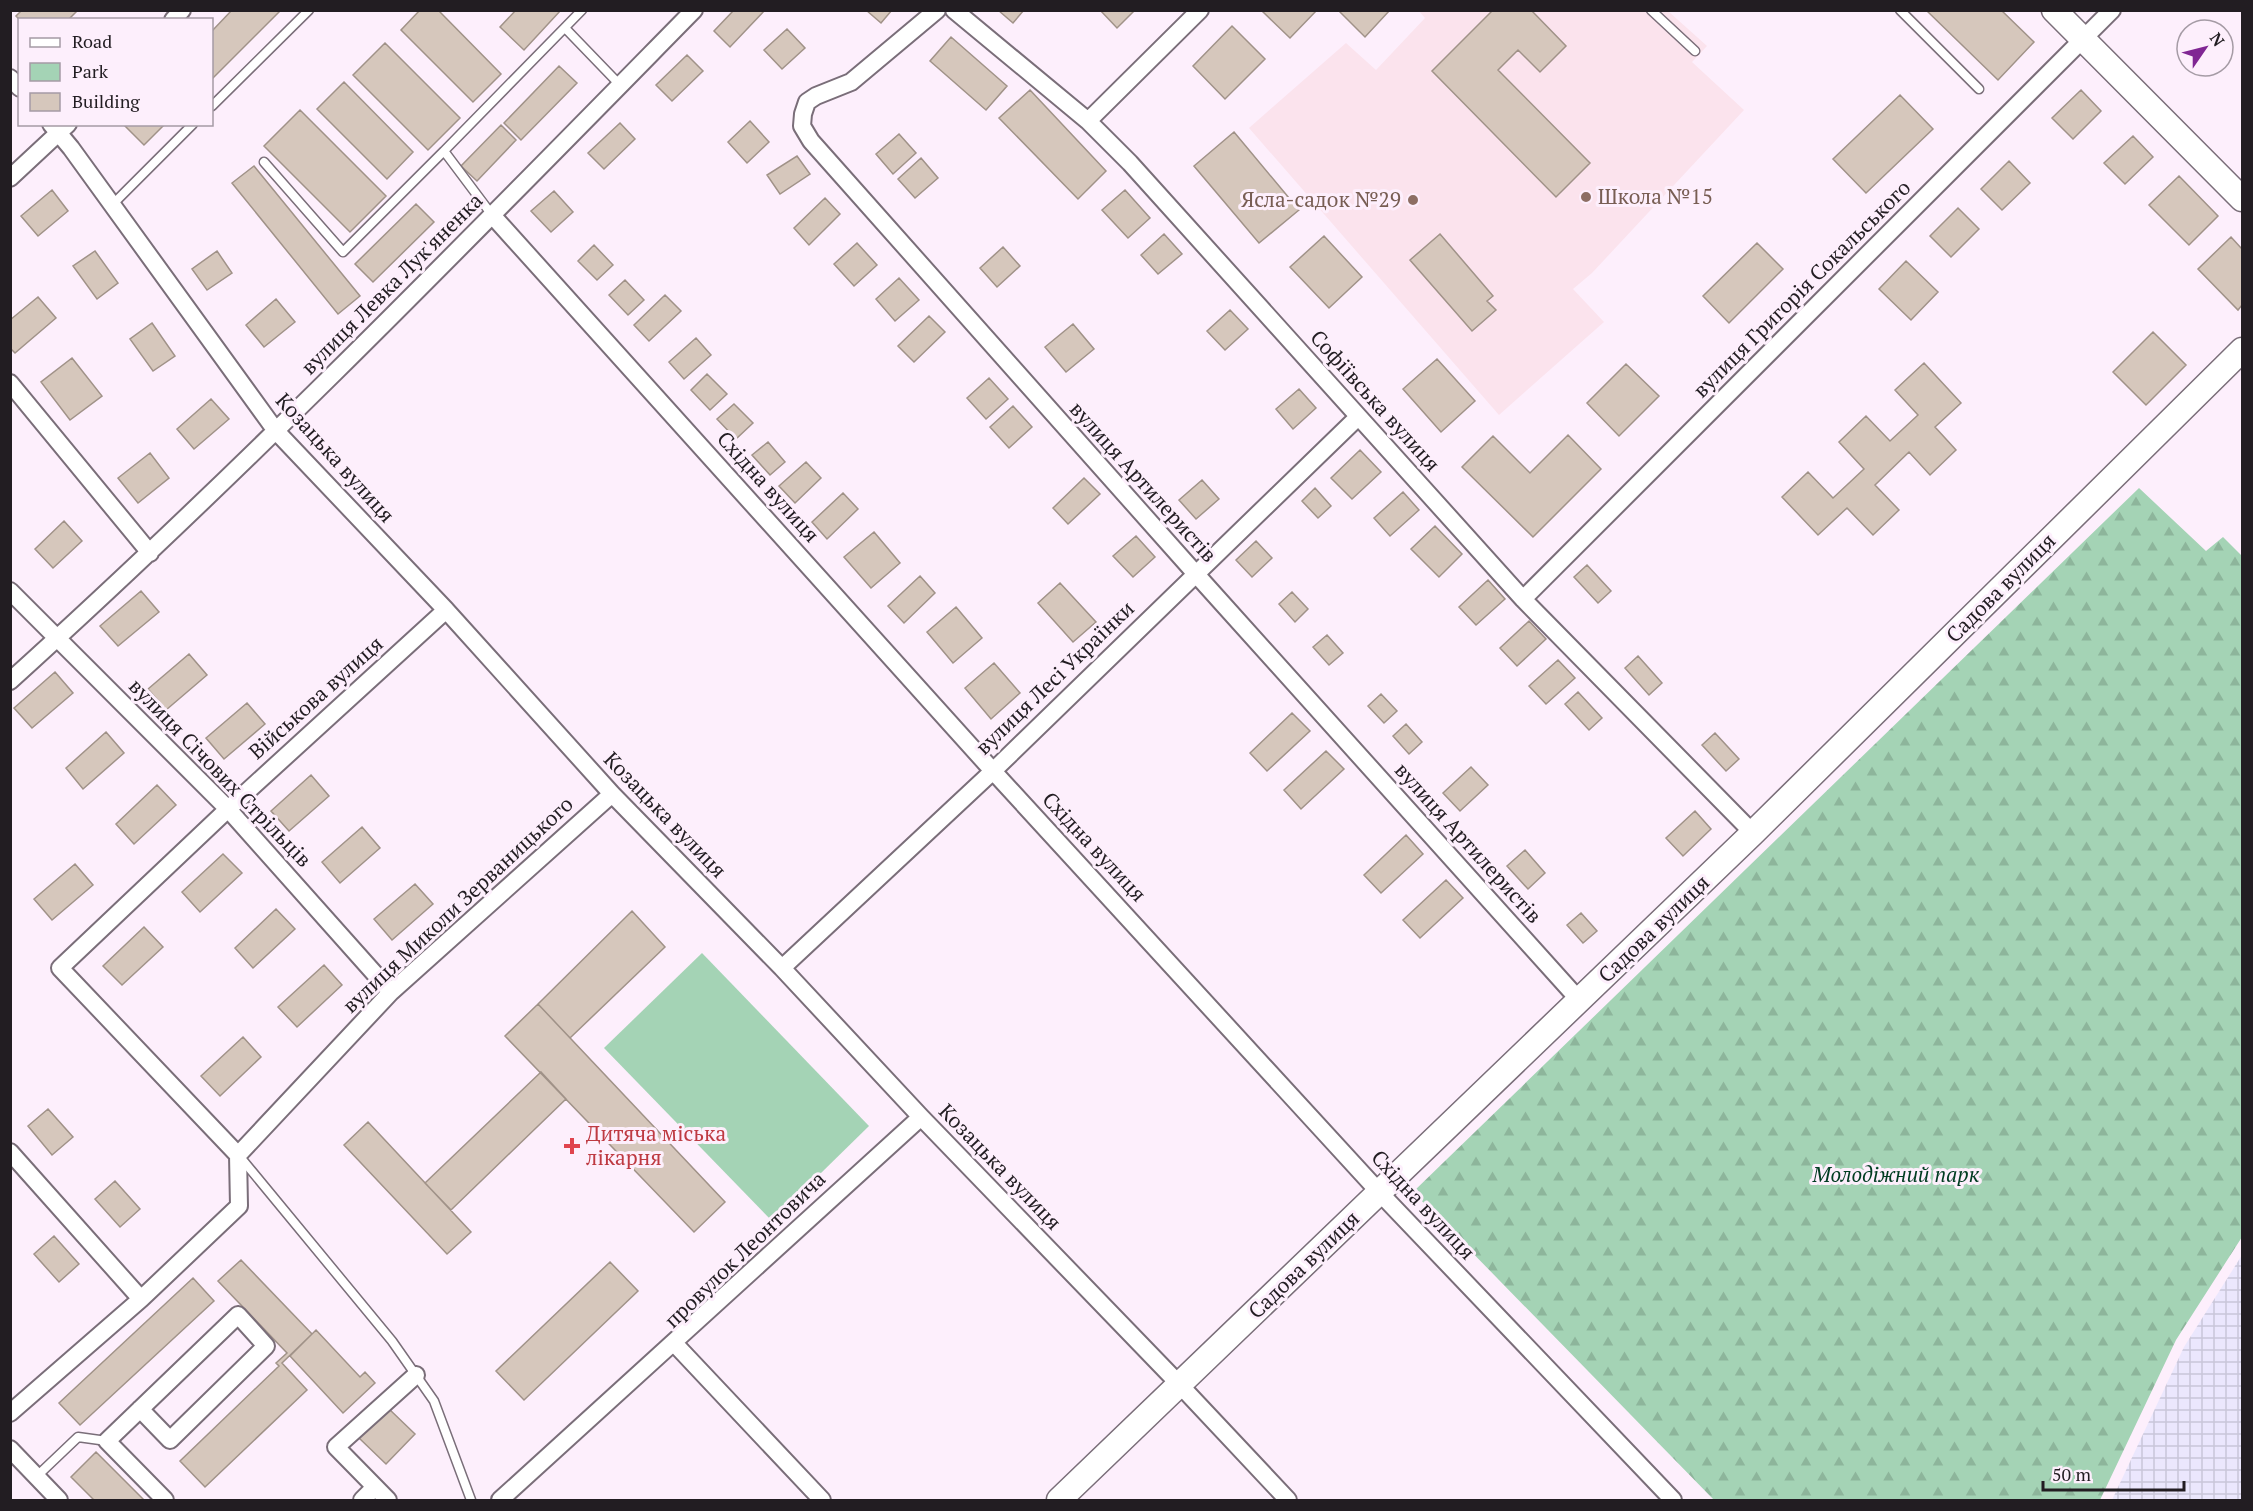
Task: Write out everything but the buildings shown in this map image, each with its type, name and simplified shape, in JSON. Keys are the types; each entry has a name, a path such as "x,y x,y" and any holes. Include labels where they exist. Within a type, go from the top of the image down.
{"street":[{"name":"вулиця Левка Лук'яненка","path":"10,681 150,553 276,432 694,10"},
{"name":"вулиця Артилеристів","path":"937,10 851,82 807,102 802,126 811,141 1580,1001"},
{"name":"Софіївська вулиця","path":"954,10 1088,122 1130,163 1523,599 1753,833"},
{"path":"1088,122 1200,10"},
{"path":"2054,10 2242,199"},
{"name":"вулиця Григорія Сокальського","path":"1523,599 2112,10"},
{"path":"10,178 60,128"},
{"name":"Козацька вулиця","path":"60,128 112,205 276,432 446,610 612,794 782,968 921,1117 1288,1500"},
{"name":"Східна вулиця","path":"492,215 993,771 1380,1193 1673,1500"},
{"name":"Садова вулиця","path":"1059,1500 1753,833 2242,350"},
{"path":"10,383 150,553"},
{"name":"вулиця Лесі Українки","path":"782,968 993,771 1358,417"},
{"name":"вулиця Січових Стрільців","path":"10,591 228,809 391,992"},
{"name":"Військова вулиця","path":"238,1155 60,968 228,809 446,610"},
{"name":"вулиця Миколи Зерваницького","path":"238,1155 391,992 612,794"},
{"name":"провулок Леонтовича","path":"822,1500 674,1343 921,1117"},
{"path":"10,1152 141,1299"},
{"path":"10,1413 141,1299 239,1206 238,1155"},
{"path":"140,1409 170,1440 266,1346 238,1315 140,1409 107,1441 165,1500"},
{"path":"500,1500 674,1343"},
{"path":"388,1500 336,1447 416,1375"},
{"path":"10,1449 59,1500"},
{"path":"362,1500 375,1487"}],"lane":[{"path":"213,105 309,10"},
{"path":"264,162 343,252 582,10"},
{"path":"1651,10 1695,51"},
{"path":"1900,10 1979,89"},
{"path":"565,28 620,85"},
{"path":"112,205 191,126"},
{"path":"444,152 492,215"},
{"path":"238,1155 392,1341 434,1401 471,1500"},
{"path":"36,1476 78,1437 107,1441"}],"shaded area":[{"path":"1418,10 1668,11 1707,46 1692,62 1744,110 1592,273 1573,289 1604,322 1499,415 1249,128 1346,43 1376,70 1425,18"},
{"path":"2242,1255 2242,1500 2112,1500 2184,1347"}],"green space":[{"name":"Молодіжний парк","path":"2139,488 2206,551 2223,537 2242,556 2242,1237 2176,1340 2100,1500 1714,1500 1413,1192"},
{"path":"702,953 869,1126 772,1221 604,1048"}],"place":[{"name":"Школа №15","path":"1586,197"},
{"name":"Ясла-садок №29","path":"1413,200"},
{"name":"Дитяча міська лікарня","path":"572,1146"}]}
